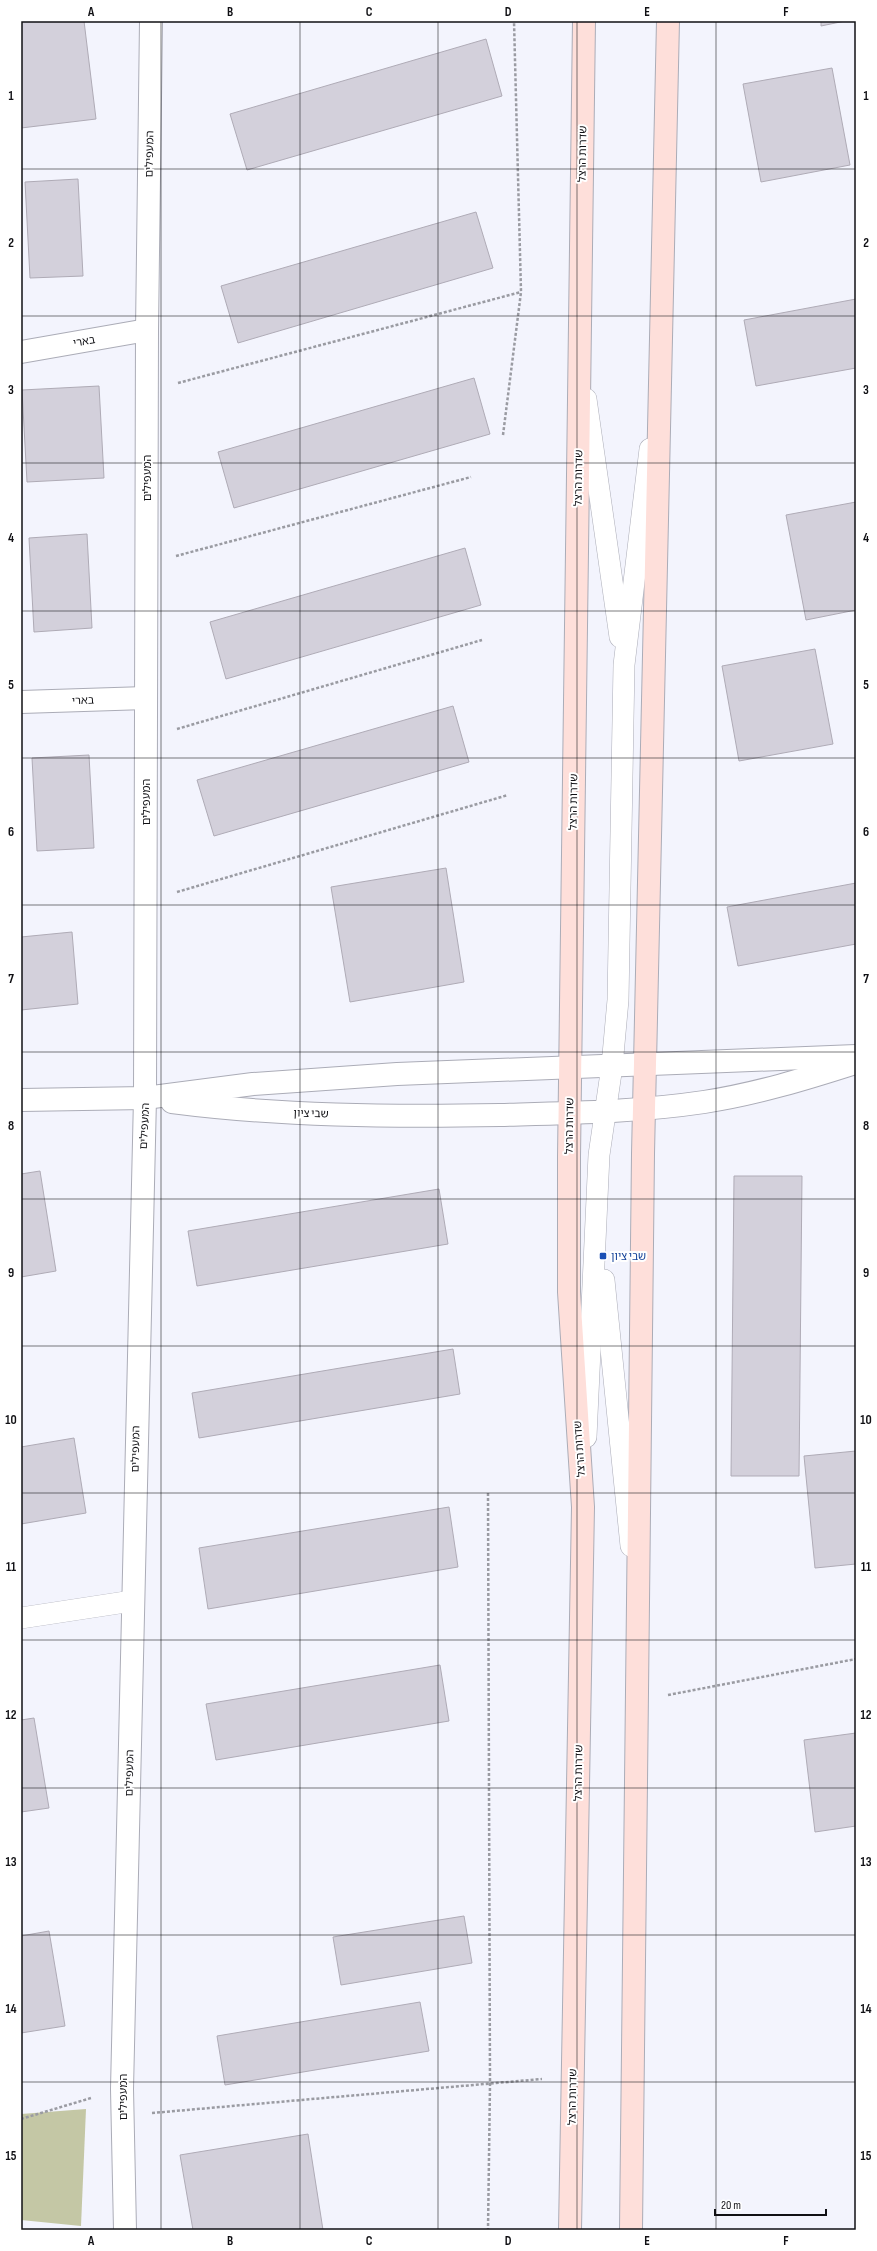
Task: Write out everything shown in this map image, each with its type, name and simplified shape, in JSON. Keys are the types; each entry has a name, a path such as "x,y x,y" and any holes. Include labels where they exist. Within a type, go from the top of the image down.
{"main road":[{"name":"שדרות הרצל","path":"570,2230 583,1507 569,1292 569,1113 584,21"},
{"path":"631,2230 636,1701 645,1065 668,21"}],"street":[{"name":"המעפילים","path":"125,2230 122,2089 132,1601 145,1098 148,330 151,21"},
{"name":"בארי","path":"21,352 148,330"},
{"name":"בארי","path":"21,702 146,698"},
{"name":"שבי ציון","path":"21,1100 145,1098 253,1084 317,1078 570,1066 645,1065 856,1056"},
{"name":"שבי ציון","path":"145,1098 210,1107 275,1112 436,1117 645,1110 739,1096 784,1085 856,1063"}],"lane":[{"path":"579,357 624,665"},
{"path":"583,1507 599,1156 612,1066 618,1000 624,665 661,359"},
{"path":"597,1206 638,1616"},
{"path":"21,1618 132,1601"}],"path":[{"path":"503,435 521,292 514,21"},
{"path":"148,391 521,292"},
{"path":"147,564 471,477"},
{"path":"146,738 482,640"},
{"path":"146,901 508,795"},
{"path":"488,1493 490,2084 488,2230"},
{"path":"636,1701 856,1659"},
{"path":"123,2116 572,2076"},
{"path":"21,2119 122,2089"}],"green space":[{"path":"86,2109 81,2226 21,2220 21,2114"}],"building":[{"path":"21,21 84,21 96,119 21,128"},
{"path":"821,21 845,21 821,26"},
{"path":"486,39 502,96 247,170 230,114"},
{"path":"832,68 850,165 761,182 743,84"},
{"path":"78,179 83,276 30,278 25,182"},
{"path":"476,212 493,268 238,343 221,286"},
{"path":"856,299 856,368 756,386 744,320"},
{"path":"474,378 490,434 234,508 218,452"},
{"path":"99,386 104,478 27,482 22,390"},
{"path":"856,502 856,610 806,620 786,515"},
{"path":"87,534 92,628 34,632 29,538"},
{"path":"465,548 481,605 226,679 210,622"},
{"path":"815,649 833,744 739,761 722,666"},
{"path":"453,706 469,762 214,836 197,780"},
{"path":"89,755 94,848 37,851 32,758"},
{"path":"446,868 464,982 350,1002 331,887"},
{"path":"856,883 856,944 738,966 727,907"},
{"path":"72,932 78,1004 21,1010 21,937"},
{"path":"40,1171 56,1271 21,1277 21,1174"},
{"path":"734,1176 802,1176 799,1476 731,1476"},
{"path":"439,1189 448,1244 197,1286 188,1231"},
{"path":"453,1349 460,1394 199,1438 192,1393"},
{"path":"74,1438 86,1513 21,1524 21,1447"},
{"path":"856,1451 856,1564 815,1568 804,1456"},
{"path":"449,1507 458,1567 208,1609 199,1548"},
{"path":"440,1665 449,1721 216,1760 206,1704"},
{"path":"34,1718 49,1808 21,1812 21,1720"},
{"path":"856,1733 856,1826 815,1832 804,1740"},
{"path":"464,1916 472,1963 341,1985 333,1937"},
{"path":"49,1931 65,2026 21,2033 21,1936"},
{"path":"420,2002 429,2051 225,2085 217,2036"},
{"path":"308,2134 323,2230 193,2230 180,2155"}],"place":[{"name":"שבי ציון","path":"603,1256"}]}
